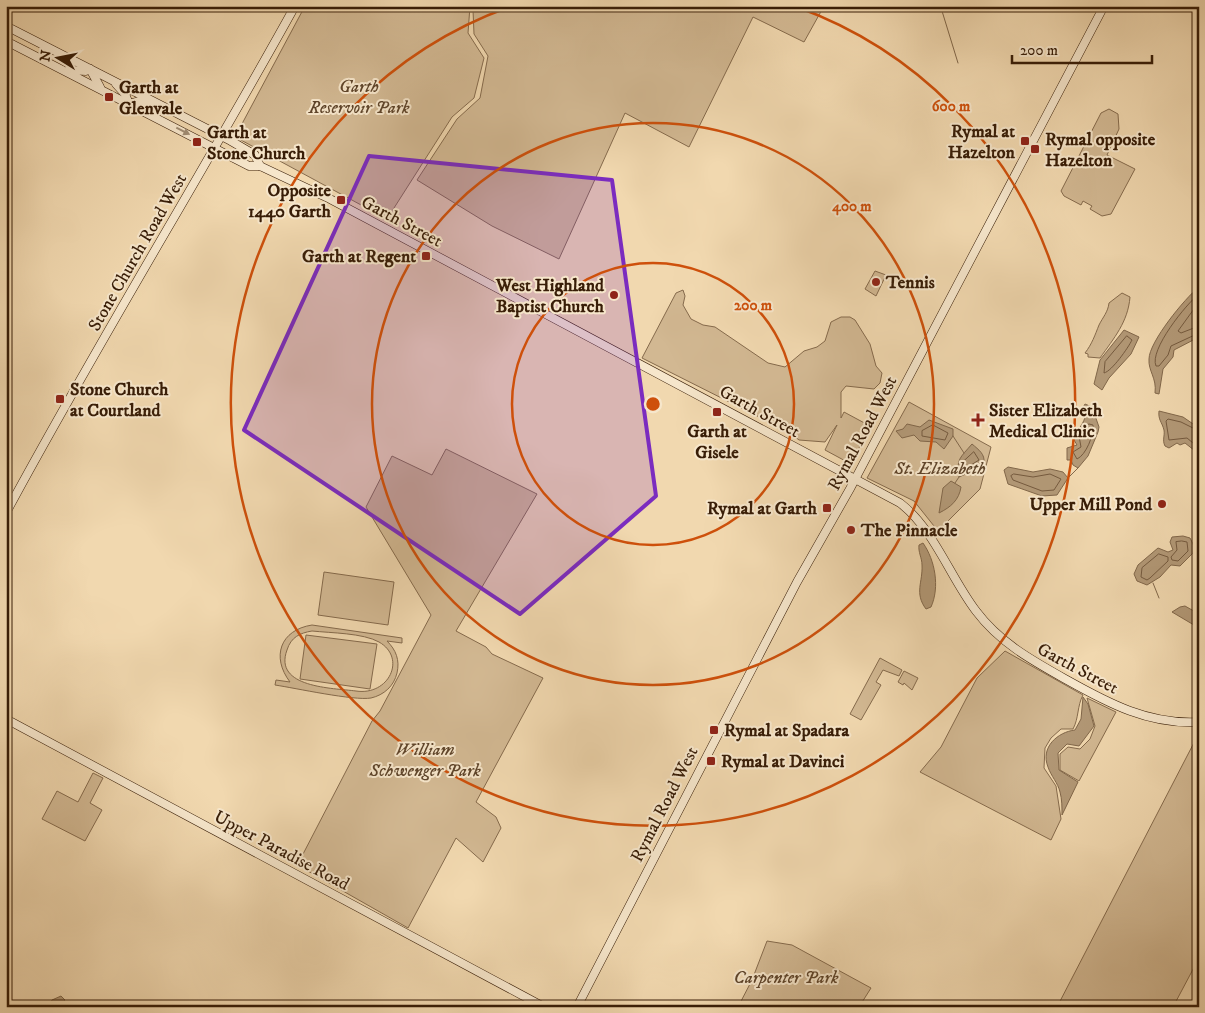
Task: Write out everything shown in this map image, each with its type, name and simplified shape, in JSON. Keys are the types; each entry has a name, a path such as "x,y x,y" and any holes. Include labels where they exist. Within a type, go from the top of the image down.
{"main road":[{"name":"Stone Church Road West","path":"6,513 57,419 223,137 295,6"},
{"name":"Rymal Road West","path":"577,1007 797,582 856,478 1104,6"},
{"name":"Garth Street","path":"6,26 223,137 255,155 260,166"},
{"name":"Garth Street","path":"6,40 249,166 260,166 339,203 900,503 921,522 976,611 992,630 1012,648 1121,708 1164,720 1199,722"},
{"path":"65,70 86,72 90,69 91,75 103,91"},
{"path":"107,77 125,94 129,104 138,101 190,120"},
{"name":"Upper Paradise Road","path":"6,719 544,1007"}],"highlighted area":[{"path":"369,156 612,180 656,496 520,614 244,430"}],"green space":[{"name":"Garth Reservoir Park","path":"305,6 470,6 468,33 484,58 474,98 452,117 387,219 239,139 236,135"},
{"path":"477,6 824,6 804,42 753,17 689,147 625,113 559,259 492,226 417,180 457,119 480,98 488,56 474,34 473,10"},
{"path":"1109,109 1118,114 1119,129 1107,155 1135,169 1111,214 1102,216 1090,209 1092,206 1083,201 1081,205 1064,196 1061,191 1101,113"},
{"name":"Tennis","path":"875,271 886,275 876,296 865,289"},
{"path":"683,290 685,296 683,305 691,319 703,325 715,327 768,363 785,367 804,351 817,347 825,341 831,322 841,317 850,317 855,320 870,344 876,366 882,373 880,383 874,389 846,386 841,392 841,418 844,412 870,426 851,464 825,450 837,425 825,442 799,440 789,432 642,358 676,293"},
{"path":"1122,293 1130,297 1129,306 1120,329 1100,358 1088,357 1088,354 1085,353 1109,303"},
{"name":"St. Elizabeth","path":"909,402 991,447 980,489 938,531 914,501 867,478"},
{"name":"William Schwenger Park","path":"446,449 537,494 456,631 486,647 492,654 543,678 476,802 496,817 501,828 483,862 456,838 408,928 299,866 302,856 372,721 380,711 431,615 366,507 392,456 432,475"},
{"path":"324,572 394,582 388,625 318,615"},
{"path":"312,625 402,638 402,643 387,641 393,648 398,660 397,673 393,682 380,695 371,698 338,696 275,685 276,680 290,682 284,673 280,654 286,639 292,632","holes":["312,631 356,635 379,642 392,657 393,666 390,674 385,682 377,688 368,691 320,687 297,679 289,672 285,663 287,650 294,639 300,634"]},
{"path":"306,635 377,644 370,689 300,679"},
{"path":"1005,651 1083,695 1073,729 1061,729 1051,738 1045,748 1044,768 1056,786 1061,819 1051,840 920,772 941,747 977,678"},
{"path":"880,658 902,670 899,676 883,670 876,682 881,685 861,720 850,714"},
{"path":"904,671 918,678 912,690 904,683 903,685 898,682"},
{"path":"1087,698 1116,712 1079,781 1060,770 1060,754 1068,747 1080,749 1090,739 1095,726"},
{"path":"1199,733 1199,958 1173,1007 1057,1007"},
{"path":"93,773 103,778 90,803 102,810 85,841 42,819 57,791 78,802"},
{"name":"Carpenter Park","path":"767,941 792,945 871,988 859,1007 738,1007 752,980"}],"water":[{"path":"1199,287 1199,337 1174,350 1173,357 1163,369 1159,394 1155,393 1155,383 1149,363 1151,351 1169,321 1185,300"},
{"path":"1124,330 1139,337 1131,354 1109,378 1102,390 1094,384 1100,360"},
{"path":"1085,404 1092,407 1099,427 1088,456 1078,468 1073,465 1071,460 1067,460 1067,448 1077,445 1074,440 1085,417 1081,411"},
{"path":"1159,411 1183,417 1199,428 1199,454 1185,443 1180,445 1177,443 1169,448 1165,446 1164,430"},
{"path":"929,420 953,429 953,436 944,449 936,442 920,441 914,435 902,438 896,431 903,429 907,424 920,427"},
{"path":"972,444 979,450 984,463 975,470 959,477 958,466 960,459"},
{"path":"1008,467 1033,472 1050,469 1063,472 1068,478 1057,495 1042,496 1008,484 1004,470"},
{"path":"951,481 961,487 960,492 954,503 939,513 943,488"},
{"path":"1183,536 1190,538 1194,546 1193,553 1180,566 1171,565 1160,577 1147,585 1137,581 1134,574 1138,565 1158,548 1168,552 1173,550 1170,542 1172,537"},
{"path":"923,543 931,557 936,582 934,599 931,607 926,609 920,598 922,565 919,545"},
{"path":"1185,606 1199,614 1199,628 1172,612"},
{"path":"1083,697 1088,704 1094,726 1079,746 1067,744 1058,753 1059,770 1078,782 1062,815 1060,792 1048,767 1046,753 1057,737 1075,730 1081,719"},
{"path":"61,996 65,1000 59,1007 48,1007 52,1000"}],"waterway":[{"path":"932,6 942,11 958,63"},
{"path":"953,436 964,453"},
{"path":"1068,478 1078,468"},
{"path":"955,483 959,477"},
{"path":"1194,546 1199,543"},
{"path":"1153,583 1159,598"}],"place":[{"name":"Garth at Glenvale","path":"109,97"},
{"name":"Rymal at Hazelton","path":"1025,141"},
{"name":"Garth at Stone Church","path":"197,142"},
{"name":"Rymal opposite Hazelton","path":"1035,149"},
{"name":"Opposite 1440 Garth","path":"341,200"},
{"name":"Garth at Regent","path":"426,256"},
{"name":"Tennis","path":"876,282"},
{"name":"West Highland Baptist Church","path":"614,295"},
{"name":"Stone Church at Courtland","path":"60,399"},
{"name":"Garth at Gisele","path":"717,412"},
{"name":"Sister Elizabeth Medical Clinic","path":"978,420"},
{"name":"Upper Mill Pond","path":"1162,504"},
{"name":"Rymal at Garth","path":"827,508"},
{"name":"The Pinnacle","path":"851,530"},
{"name":"Rymal at Spadara","path":"714,730"},
{"name":"Rymal at Davinci","path":"711,761"}]}
